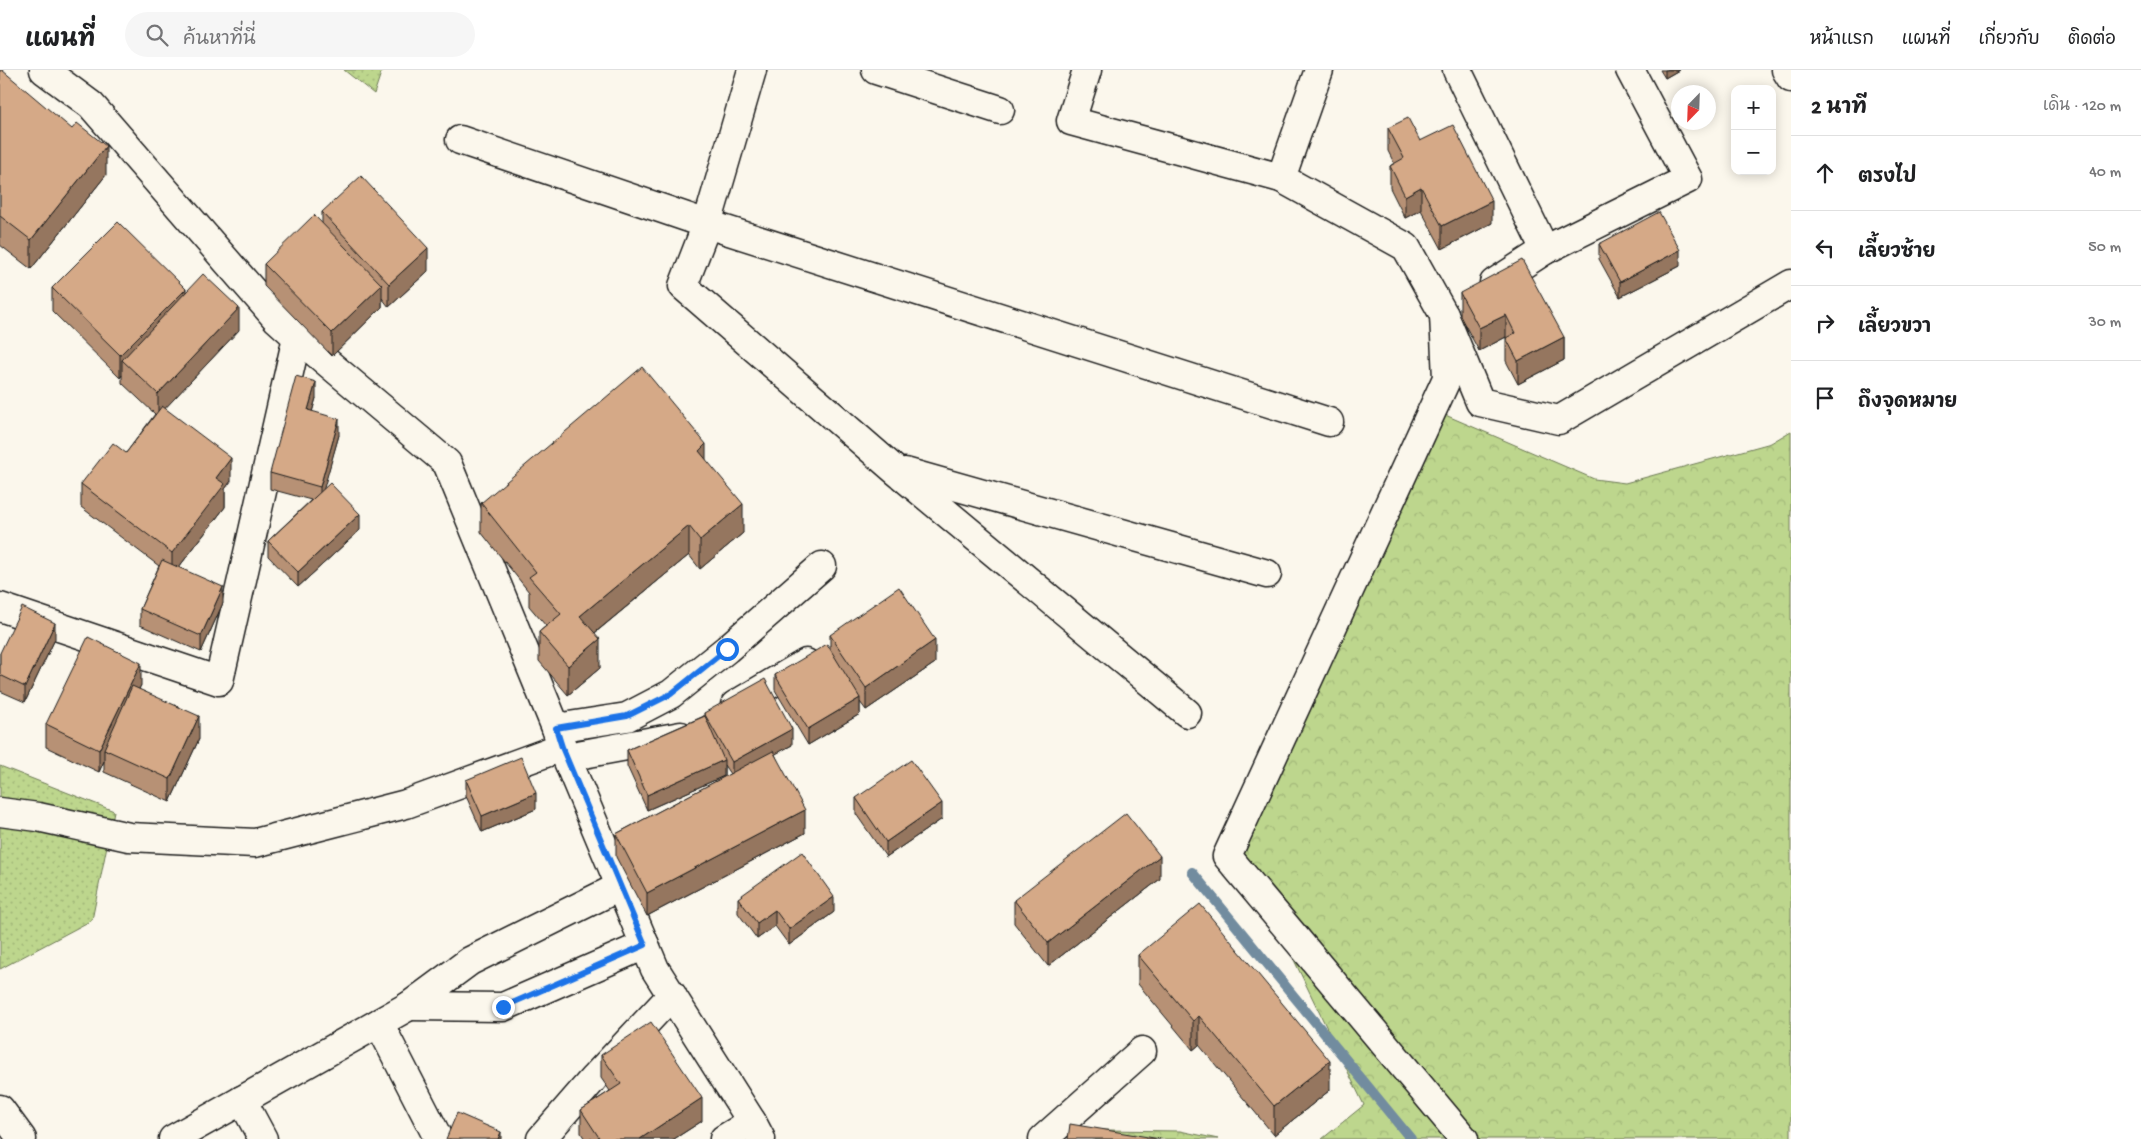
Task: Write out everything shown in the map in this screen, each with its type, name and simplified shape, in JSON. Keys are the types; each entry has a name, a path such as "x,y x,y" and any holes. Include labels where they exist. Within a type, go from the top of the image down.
{"street":[{"path":"44,70 91,105 277,318 447,463 655,969 757,1130 724,1139"},
{"path":"752,70 707,224 683,286 895,470 1187,714"},
{"path":"876,70 1000,110"},
{"path":"1087,70 1071,121 1281,178 1406,247 1458,306 1480,402 1558,420 1791,284"},
{"path":"1281,178 1319,70"},
{"path":"1457,70 1544,250"},
{"path":"1464,1139 1227,856 1447,378 1458,306 1544,250 1688,179 1630,70"},
{"path":"1786,70 1791,78"},
{"path":"460,140 707,224 1329,422"},
{"path":"0,607 219,680 297,337"},
{"path":"895,470 1267,574"},
{"path":"0,812 38,817 129,837 255,843 406,804 562,744 627,716 671,694 727,649 822,566"},
{"path":"562,744 682,736 824,652"},
{"path":"173,1139 409,1006 470,961 622,886"},
{"path":"409,1006 503,1007 645,945"},
{"path":"541,1139 594,1078 672,995"},
{"path":"379,1023 436,1134"},
{"path":"1042,1139 1142,1051"},
{"path":"242,1100 263,1139"},
{"path":"0,1109 22,1139"}],"green space":[{"path":"344,70 382,70 374,94"},
{"path":"1443,414 1594,479 1625,483 1771,443 1791,431 1791,1139 1322,1139 1364,1105 1240,848"},
{"path":"0,766 114,811 92,920 0,969"},
{"path":"1104,1130 1180,1131 1218,1139 1094,1139"}],"building":[{"path":"0,70 72,129 77,123 106,146 31,240 0,216"},
{"path":"1408,118 1420,141 1453,125 1492,201 1442,226 1421,187 1405,196 1390,166 1404,158 1388,128"},
{"path":"361,176 428,248 389,284 322,212"},
{"path":"1659,212 1680,250 1620,282 1599,244"},
{"path":"314,215 382,285 332,333 264,264"},
{"path":"118,222 186,289 120,355 52,288"},
{"path":"1522,260 1564,337 1518,361 1506,338 1515,333 1506,315 1479,328 1460,293"},
{"path":"203,274 239,308 158,394 122,360"},
{"path":"642,367 706,444 699,451 743,504 700,540 689,526 580,616 600,639 568,666 539,632 561,614 529,577 536,572 481,503"},
{"path":"296,376 316,382 308,410 339,419 320,487 270,473"},
{"path":"162,406 231,458 216,478 225,484 172,553 81,484 113,443 126,453"},
{"path":"330,483 360,514 298,572 268,541"},
{"path":"162,560 223,587 201,636 140,609"},
{"path":"899,587 935,640 866,688 830,635"},
{"path":"22,607 55,623 25,687 0,675 0,653"},
{"path":"88,637 141,663 99,750 46,724"},
{"path":"827,644 860,698 808,729 775,675"},
{"path":"765,679 792,729 732,762 704,713"},
{"path":"132,686 199,716 170,779 104,749"},
{"path":"705,716 724,760 647,795 627,750"},
{"path":"773,751 805,810 647,893 616,834"},
{"path":"521,757 536,793 482,816 466,780"},
{"path":"911,760 942,803 886,842 856,798"},
{"path":"1126,813 1160,856 1048,943 1014,900"},
{"path":"802,852 834,897 789,929 775,910 757,923 738,898"},
{"path":"1200,904 1330,1061 1274,1106 1199,1016 1193,1021 1138,955"},
{"path":"651,1022 702,1098 640,1139 600,1139 581,1110 621,1084 601,1055"},
{"path":"457,1113 501,1132 498,1139 446,1139"},
{"path":"1070,1124 1160,1139 1068,1139"}],"waterway":[{"path":"1192,872 1411,1139"}],"route":[{"path":"503,1007 645,945 622,886 562,747 556,728 627,716 671,694 727,649"}]}
